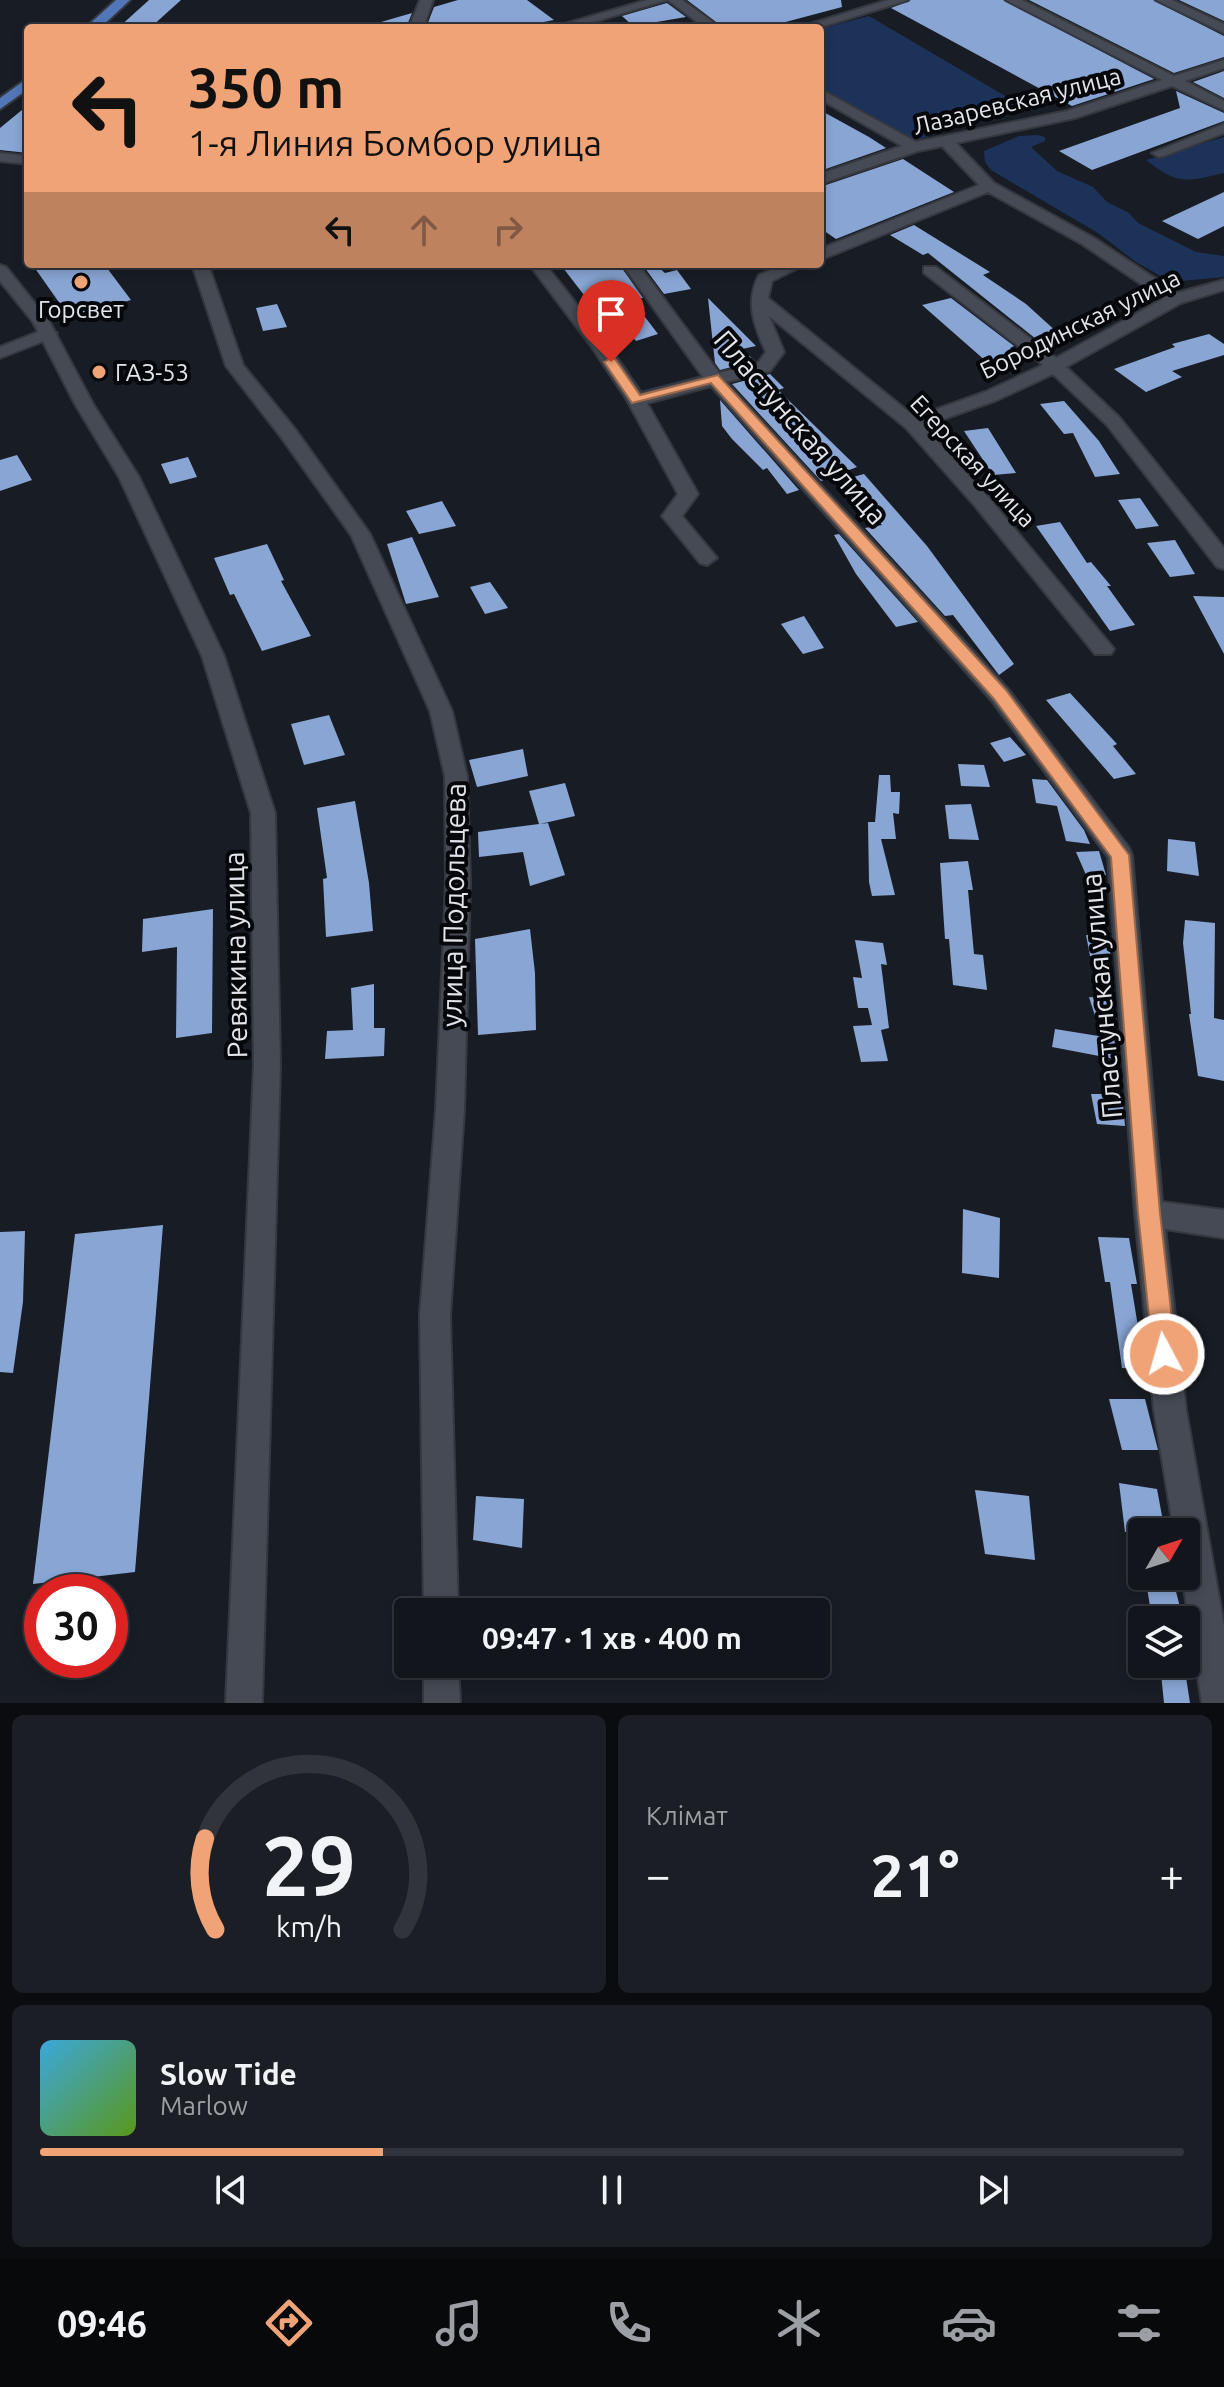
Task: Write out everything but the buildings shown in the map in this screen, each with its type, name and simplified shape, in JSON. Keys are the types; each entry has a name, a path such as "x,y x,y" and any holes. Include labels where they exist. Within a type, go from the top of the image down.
{"main road":[{"path":"97,24 124,0"},
{"path":"0,105 24,85"}],"street":[{"path":"418,24 427,0"},
{"path":"573,24 661,0"},
{"path":"674,0 708,24"},
{"path":"818,24 902,0"},
{"path":"1012,0 1224,106"},
{"path":"1162,0 1224,29"},
{"name":"Лазаревская улица","path":"824,178 914,147 1070,115 1224,64"},
{"path":"824,95 914,147"},
{"path":"1159,153 1224,128"},
{"path":"946,141 989,186 1088,241 1175,299"},
{"path":"0,157 24,160"},
{"path":"824,253 989,186"},
{"name":"улица Подольцева","path":"201,268 235,366 288,433 360,534 441,711 456,776 458,883 450,1095 435,1315 441,1598"},
{"path":"540,268 598,343 636,400 688,494 672,516 707,558"},
{"name":"Пластунская улица","path":"633,268 713,378 1000,695 1120,855 1149,1213 1170,1410 1220,1703"},
{"path":"636,400 764,367 775,352 762,325 759,299 765,278 789,268"},
{"name":"Ревякина улица","path":"0,270 48,333 84,404 129,477 213,656 263,813 267,1065 244,1703"},
{"path":"930,270 1055,366 1113,421 1224,562"},
{"name":"Бородинская улица","path":"912,424 991,396 1055,366 1175,299 1224,285"},
{"name":"Егерская улица","path":"759,299 912,424 982,502 1103,649"},
{"path":"0,353 48,333"},
{"path":"1149,1213 1224,1224"},
{"path":"441,1678 442,1703"}],"shaded area":[{"path":"869,16 1024,107 903,144 824,93 824,28"},
{"path":"1019,136 1045,137 1045,141 1031,147 1057,171 1093,187 1107,202 1129,213 1138,223 1196,252 1224,256 1224,277 1181,281 1166,279 1136,262 1098,233 991,170 985,162 984,151"},
{"path":"1224,137 1224,173 1183,179 1166,174 1146,160"}],"place":[{"name":"Горсвет","path":"81,282"},
{"name":"ГАЗ-53","path":"99,372"}],"route":[{"path":"611,362 636,400 713,378 1000,695 1120,855 1149,1213 1164,1354"}]}
